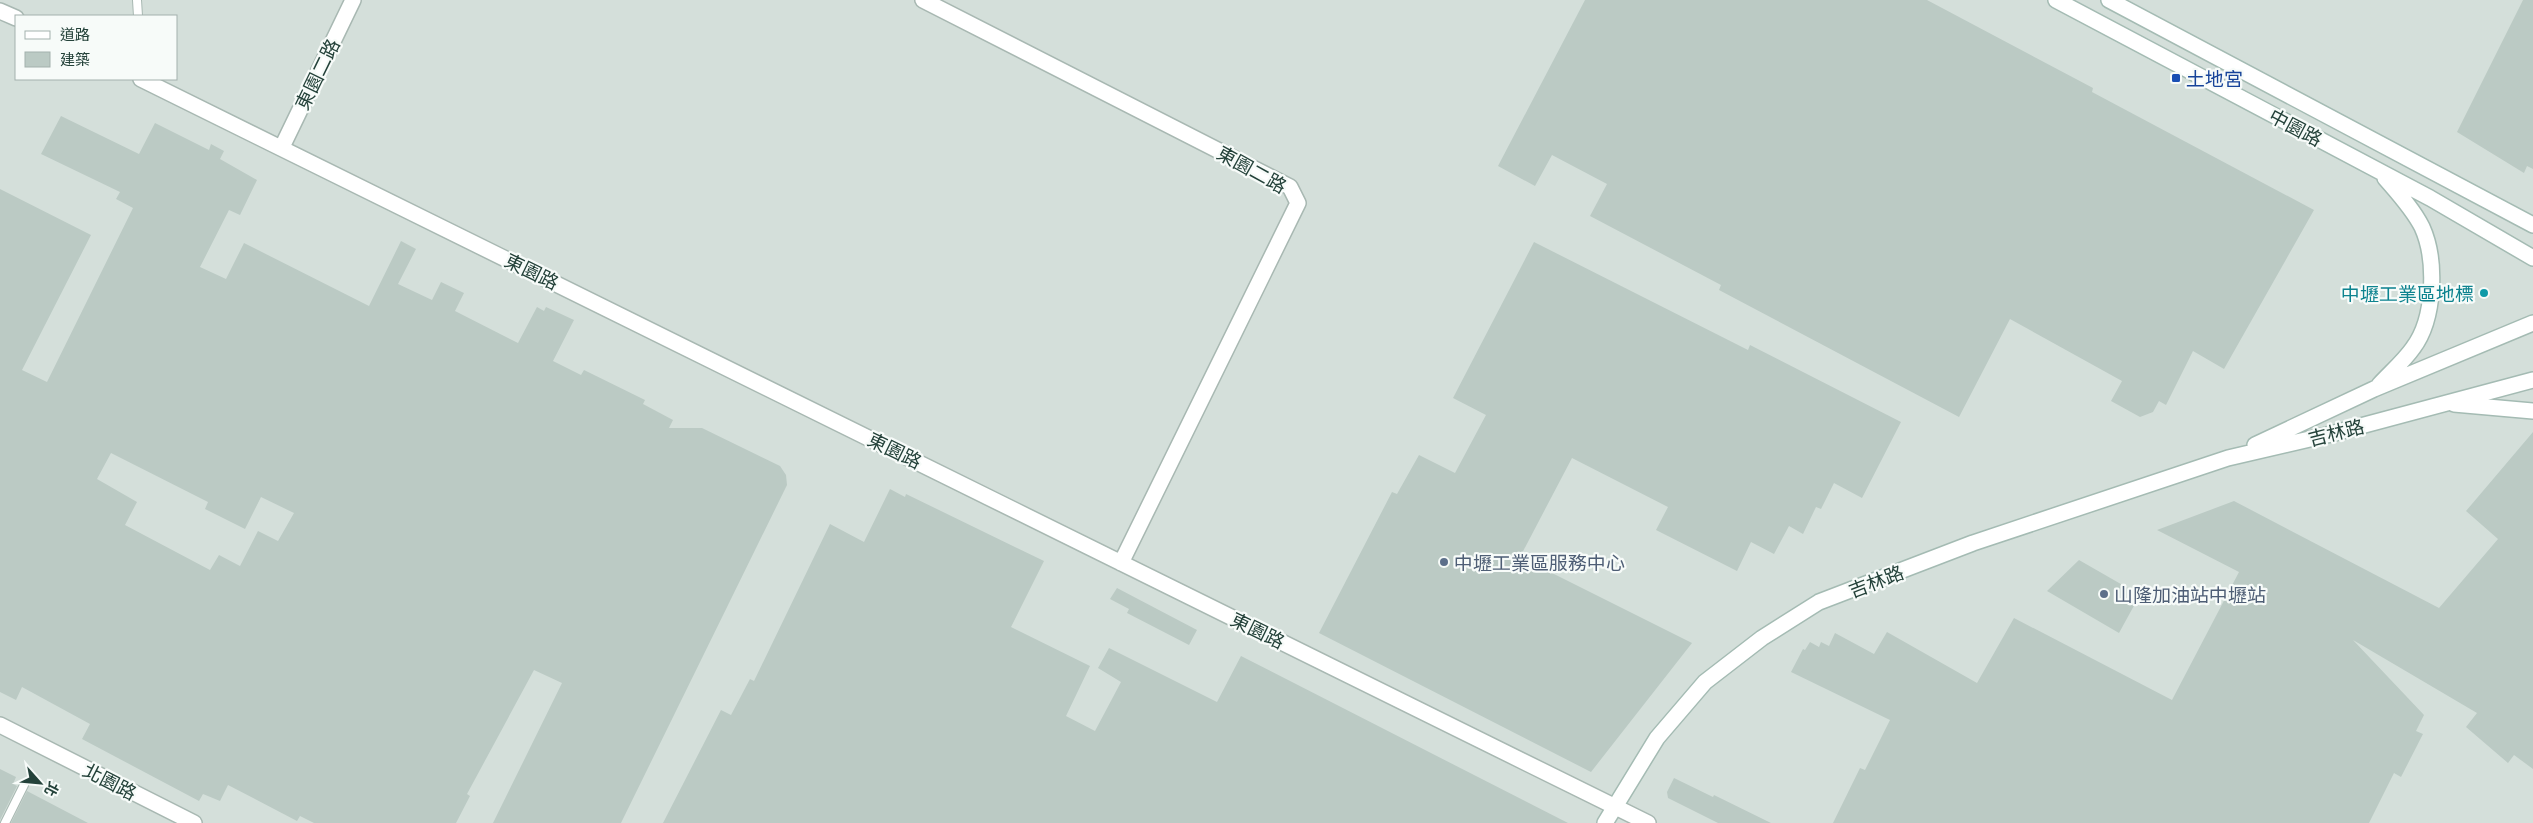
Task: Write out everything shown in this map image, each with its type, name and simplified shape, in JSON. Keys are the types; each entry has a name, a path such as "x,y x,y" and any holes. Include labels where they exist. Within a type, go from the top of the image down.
{"street":[{"name":"東園二路","path":"282,147 353,0"},
{"name":"東園二路","path":"923,0 1290,187 1298,203 1122,563"},
{"name":"中園路","path":"2056,0 2380,172 2533,258"},
{"name":"中園路","path":"2109,0 2533,225"},
{"path":"0,11 15,18"},
{"name":"東園路","path":"143,80 1648,823"},
{"path":"2374,389 2413,348 2423,330 2430,308 2429,257 2422,228 2411,210 2380,172"},
{"name":"吉林路","path":"2228,458 2374,389 2533,323"},
{"name":"吉林路","path":"1605,823 1613,806 1657,738 1705,682 1762,638 1819,602 1973,543 2228,458 2327,435 2533,380"},
{"path":"2442,404 2533,411"},
{"name":"北園路","path":"0,725 194,823"}],"lane":[{"path":"137,0 138,15"},
{"path":"5,823 24,785"}],"shaded area":[{"path":"0,0 2533,0 2533,823 0,823"}],"building":[{"path":"1585,0 1927,0 2093,88 2092,92 2314,210 2224,369 2193,351 2166,405 2159,401 2153,412 2140,417 2111,401 2122,381 2010,319 1959,417 1719,290 1721,285 1590,216 1607,184 1552,155 1535,186 1498,166"},
{"path":"2523,0 2533,0 2533,169 2527,166 2524,173 2457,132"},
{"path":"61,116 139,154 155,123 209,150 211,144 224,151 220,159 257,180 240,215 229,210 200,267 226,279 244,243 369,306 401,241 416,249 398,284 432,300 441,282 464,293 455,311 518,343 537,307 544,311 546,307 574,320 553,361 581,375 584,370 645,400 643,404 673,420 669,428 702,428 780,466 786,475 787,485 621,823 493,823 562,683 534,670 467,794 470,796 456,823 314,823 300,816 297,821 228,785 220,801 203,794 199,801 82,739 90,724 22,687 16,700 0,692 0,189 91,235 22,370 47,382 133,208 116,199 120,192 41,154","holes":["111,453 208,502 205,509 245,529 261,497 294,513 278,541 258,531 240,566 219,555 210,570 125,525 137,502 97,479"]},
{"path":"1534,242 1748,350 1750,345 1901,422 1862,498 1834,483 1821,509 1816,507 1803,534 1789,526 1774,554 1751,542 1737,571 1656,530 1668,507 1572,458 1520,557 1692,643 1591,772 1319,633 1392,492 1397,494 1419,455 1455,473 1486,415 1453,398"},
{"path":"2533,432 2533,769 2514,755 2508,763 2466,727 2477,713 2353,640 2424,715 2416,731 2423,734 2401,777 2394,773 2369,823 1833,823 1860,768 1865,770 1890,720 1791,672 1803,649 1805,650 1810,642 1819,647 1821,642 1829,646 1835,633 1874,654 1887,632 1977,683 2014,618 2172,700 2239,572 2157,530 2234,501 2439,608 2498,539 2466,511"},
{"path":"890,489 905,497 906,494 1044,561 1011,627 1090,666 1066,716 1095,731 1121,682 1098,668 1109,648 1217,702 1241,656 1568,823 663,823 721,710 731,715 750,679 754,681 830,524 864,542"},
{"path":"2079,560 2133,591 2130,599 2136,602 2119,633 2047,591"},
{"path":"1117,588 1197,630 1189,645 1127,613 1129,609 1110,599"},
{"path":"0,769 16,777 13,784 17,786 0,820"},
{"path":"1674,778 1771,823 1718,823 1668,798 1667,792"},
{"path":"27,791 88,823 11,823"}],"place":[{"name":"土地宮","path":"2176,78"},
{"name":"中壢工業區地標","path":"2484,293"},
{"name":"中壢工業區服務中心","path":"1444,562"},
{"name":"山隆加油站中壢站","path":"2104,594"}]}
